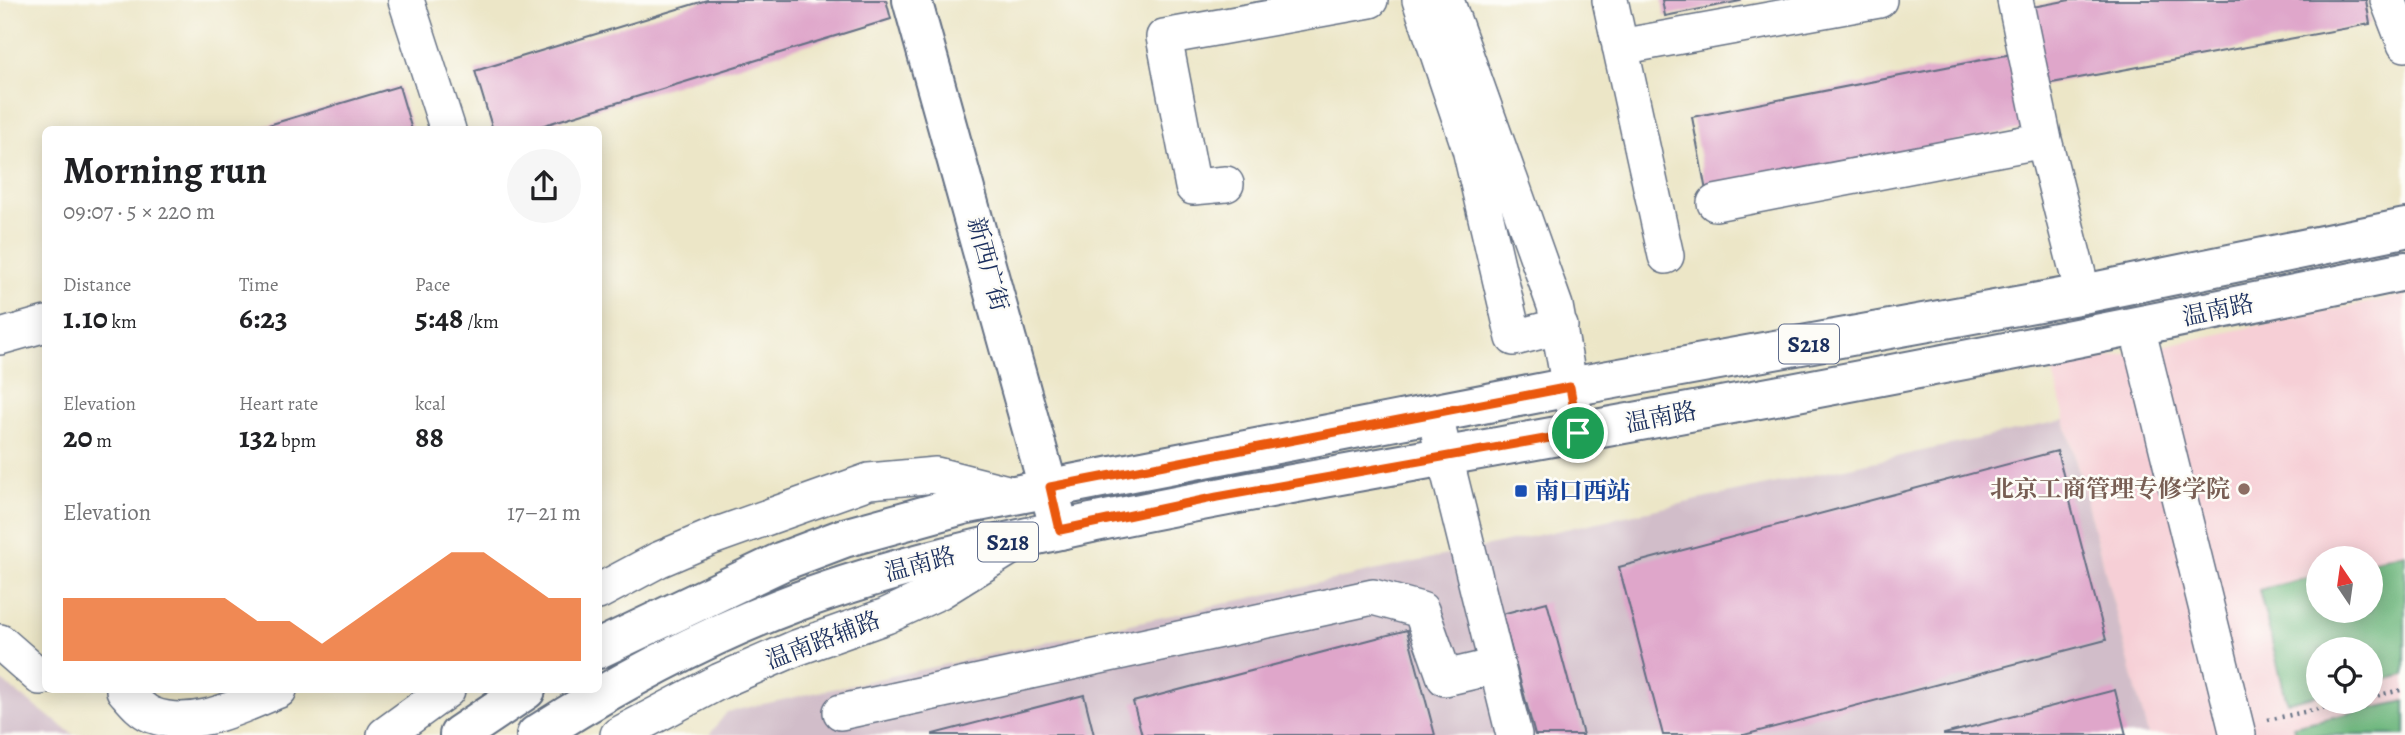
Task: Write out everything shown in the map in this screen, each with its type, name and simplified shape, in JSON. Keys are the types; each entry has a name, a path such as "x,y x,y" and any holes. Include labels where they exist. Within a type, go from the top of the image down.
{"main road":[{"name":"新西广街","path":"912,0 1042,534"},
{"name":"温南路","path":"602,647 783,561 844,538 963,505 1570,387 2082,294 2405,228"},
{"name":"温南路","path":"536,735 657,665 795,603 919,563 1217,497 1578,433 2137,327 2405,271"},
{"path":"459,735 522,693"}],"street":[{"path":"406,0 447,126"},
{"path":"1226,184 1193,187 1164,37 1370,0"},
{"path":"1420,0 1470,149 1514,338 1560,326"},
{"path":"1446,0 1560,326 1578,433"},
{"path":"1610,0 1666,256"},
{"path":"1620,47 1879,0"},
{"path":"2015,0 2044,140 2082,294"},
{"path":"2388,0 2405,44"},
{"path":"1714,203 2044,140"},
{"path":"0,337 42,325"},
{"path":"2137,327 2237,731"},
{"path":"1434,413 1442,457 1514,735"},
{"path":"602,586 712,537 869,481 936,475 1032,491"},
{"name":"温南路辅路","path":"618,735 720,681 796,648 886,616 940,591 1042,534"},
{"path":"841,712 1373,597 1421,610 1445,678 1496,666"},
{"path":"0,642 42,677"},
{"path":"127,693 139,706 153,715 194,720 219,714 272,693"},
{"path":"385,735 443,693"}],"path":[{"path":"2383,694 2405,689"},
{"path":"2237,731 2306,713"}],"shaded area":[{"name":"北京工商管理专修学院","path":"2405,295 2405,735 2148,735 2052,369"},
{"path":"2065,420 2148,735 709,735 727,712"},
{"path":"0,680 74,735 0,735"}],"green space":[{"path":"2405,553 2405,675 2383,680 2383,637 2306,637 2306,698 2287,702 2259,590 2306,578 2306,623 2384,623 2384,558"},
{"path":"2405,701 2405,735 2296,735 2293,726 2347,714 2383,714 2383,706"}],"building":[{"path":"707,0 886,0 891,19 541,126 492,126 475,71"},
{"path":"1662,0 1740,0 1741,1 1665,16"},
{"path":"2070,0 2366,0 2370,24 2041,85 2027,8"},
{"path":"2012,54 2027,128 1706,191 1692,117"},
{"path":"399,86 411,126 265,126"},
{"path":"2057,451 2106,640 1744,735 1663,735 1619,567"},
{"path":"1547,602 1583,735 1535,735 1502,614"},
{"path":"1407,630 1435,735 1142,735 1133,702"},
{"path":"2115,690 2126,735 1944,735 1944,734"},
{"path":"1084,695 1094,735 933,735 933,734"}],"place":[{"name":"北京工商管理专修学院","path":"2244,489"},
{"name":"南口西站","path":"1521,491"}],"route":[{"path":"1570,387 1578,433 1217,497 1060,530 1050,487 1570,387"}]}
